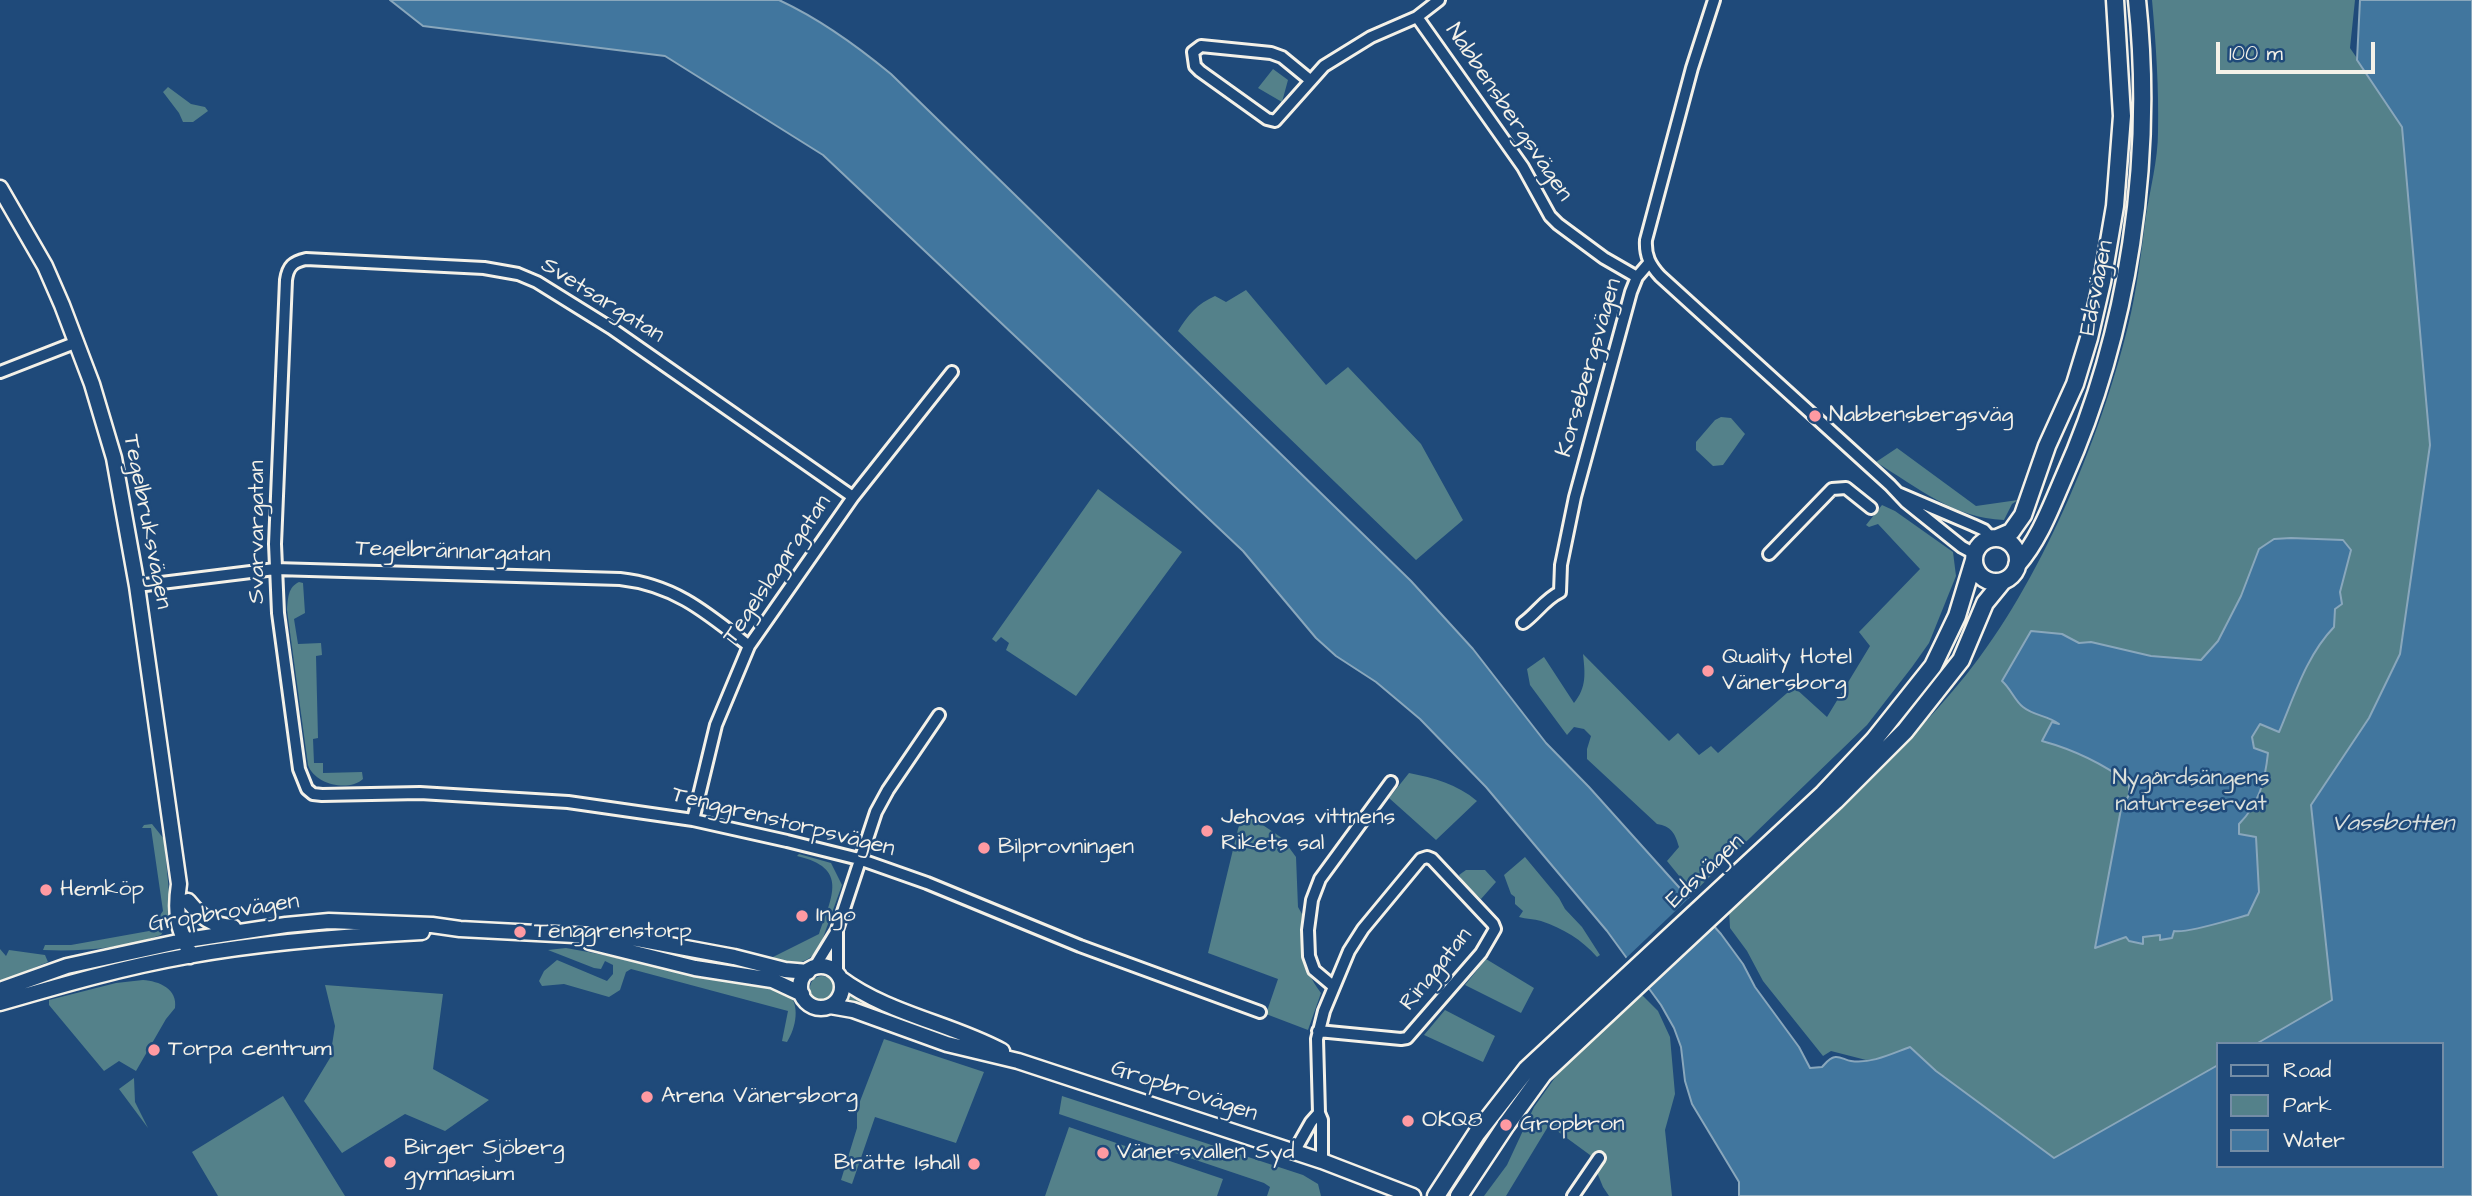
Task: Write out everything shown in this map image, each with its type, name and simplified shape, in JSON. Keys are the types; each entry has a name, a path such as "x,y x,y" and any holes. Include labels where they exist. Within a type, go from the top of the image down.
{"main road":[{"name":"Edsvägen","path":"1721,899 1874,740 1909,698 1933,666 1944,643 1981,544 2011,531 2023,515 2047,446 2075,384 2102,282 2115,206 2122,116 2115,0"},
{"name":"Edsvägen","path":"1436,1196 1477,1133 1527,1069 1614,998 1721,899 1835,801 1905,731 1961,660 1985,603 2003,581 2012,575 2029,552 2078,445 2106,363 2124,284 2135,205 2143,113 2141,34 2137,0"},
{"path":"1994,539 2007,542 2015,549 2017,565"},
{"path":"1975,557 1981,576 1992,582 2003,581"},
{"name":"Edsvägen","path":"1459,1196 1543,1074 1614,998"}],"street":[{"name":"Nabbensbergsvägen","path":"1310,79 1282,57 1271,53 1201,46 1193,52 1195,65 1200,71 1267,119 1275,121 1324,66 1342,53 1418,17 1439,0"},
{"name":"Korsebergsvägen","path":"1522,623 1560,592 1560,565 1575,497 1631,292 1637,277 1649,263 1645,251 1646,240 1689,79 1714,0"},
{"name":"Nabbensbergsvägen","path":"1418,17 1523,167 1550,216 1558,225 1604,258 1637,277"},
{"name":"Tegelbruksvägen","path":"0,188 45,266 77,342 114,458 137,586 178,884 179,923 187,940 190,956"},
{"name":"Svetsargatan","path":"290,266 296,261 306,259 484,268 518,274 537,282 611,328 852,497"},
{"path":"1649,263 1906,502 1975,557"},
{"name":"Svarvargatan","path":"290,266 286,280 275,569 282,654 296,753 303,780 313,794"},
{"path":"0,372 77,342"},
{"name":"Tegelslagargatan","path":"693,820 716,725 749,646 852,497 952,372"},
{"path":"1769,554 1832,489 1846,488 1871,508"},
{"path":"1898,492 1984,530 1994,539"},
{"name":"Tegelbrännargatan","path":"137,586 275,569 641,582 679,596 703,610 749,646"},
{"path":"837,930 841,995 830,1006 812,1006 802,994 802,981 837,930 876,813 888,790 939,715"},
{"path":"1333,986 1314,970 1309,956 1308,930 1312,900 1320,879 1391,782"},
{"name":"Tenggrenstorpsvägen","path":"313,794 420,793 529,798 693,820 859,859 927,883 1091,950 1260,1012"},
{"name":"Ringgatan","path":"1318,1031 1407,1038 1481,953 1495,929 1493,924 1433,859 1421,859 1363,929 1349,951 1333,986 1318,1031 1322,1161"},
{"name":"Tegelbruksvägen","path":"178,884 188,901 191,920 187,940"},
{"path":"188,901 216,926 255,929"},
{"name":"Gropbrovägen","path":"0,990 67,966 187,940 329,921 632,938 785,970 811,970"},
{"name":"Gropbrovägen","path":"0,1003 76,981 190,956 322,940 460,929"},
{"name":"Gropbrovägen","path":"554,933 695,968 772,980 802,994"},
{"path":"811,970 826,967 839,976"},
{"name":"Gropbrovägen","path":"839,976 876,1000 982,1041 1018,1060"},
{"name":"Gropbrovägen","path":"830,1006 853,1010 947,1044 1018,1060 1322,1161 1413,1196"},
{"path":"1294,1152 1319,1113"},
{"path":"1573,1196 1599,1158"}],"green space":[{"name":"Nygårdsängens naturreservat","path":"2152,0 2355,0 2350,48 2405,128 2472,146 2395,1042 2216,1042 2216,1149 2025,1196 1883,1058 1866,1060 1831,1051 1823,1056 1763,981 1747,951 1730,928 1729,909 1822,825 1939,707 1993,638 2019,598 2042,554 2084,462 2116,370 2128,326 2158,143"},
{"path":"1273,69 1288,80 1282,102 1258,88"},
{"path":"168,87 191,104 205,107 208,111 193,122 183,122 163,92"},
{"path":"1246,290 1326,385 1348,367 1421,444 1463,520 1416,560 1178,331 1194,310 1209,299 1215,296 1226,302"},
{"path":"1721,417 1731,418 1745,434 1723,465 1713,466 1696,450 1696,442 1715,420"},
{"path":"1897,448 1976,506 2018,500 2012,504 2004,520 1969,514 1953,508 1876,462"},
{"path":"1098,489 1182,552 1076,696 1006,650 1009,643 1001,637 996,642 992,639"},
{"path":"1882,505 1895,511 1953,552 1956,576 1929,643 1867,725 1693,893 1667,861 1679,847 1672,831 1657,824 1587,759 1591,736 1584,729 1574,727 1567,735 1530,685 1527,669 1544,657 1574,703 1583,685 1583,654 1669,741 1678,733 1699,755 1711,746 1718,753 1794,687 1827,717 1870,646 1859,632 1920,569 1878,524 1869,527 1866,525"},
{"path":"299,582 303,583 305,613 294,619 298,644 321,643 322,655 316,656 318,738 313,739 314,763 323,763 323,773 362,772 363,779 357,783 341,786 325,782 312,772 308,765 287,610 291,590"},
{"path":"1409,773 1445,782 1477,801 1436,840 1389,798"},
{"path":"1248,815 1282,838 1296,857 1304,955 1309,973 1321,993 1308,1030 1266,1014 1278,979 1208,953 1238,829 1242,817"},
{"path":"152,824 164,839 171,913 161,935 103,948 43,950 45,945 71,945 149,931 163,911 151,828 142,828"},
{"path":"799,854 831,863 842,885 819,949 813,955 796,963 767,960 819,934 828,907 832,885 830,876 824,868 797,856"},
{"path":"1525,857 1582,927 1600,955 1597,957 1572,935 1557,927 1519,917 1523,911 1515,904 1515,897 1511,894 1504,875"},
{"path":"1466,870 1485,870 1496,882 1481,899 1463,883 1459,875"},
{"path":"631,944 706,956 796,978 795,985 630,948"},
{"path":"566,948 779,987 791,997 796,1009 793,1030 787,1042 782,1041 788,1011 631,969 626,972 620,990 609,997 564,984 542,986 539,981 544,971 557,960 607,981 613,974 613,965 605,961 601,969 594,968 548,950"},
{"path":"0,949 6,956 9,950 45,955 48,962 0,982"},
{"path":"1486,959 1534,988 1521,1013 1465,985"},
{"path":"822,976 830,980 834,988 830,996 822,1000 814,996 810,988 814,980"},
{"path":"143,980 166,987 174,996 175,1008 136,1071 119,1061 104,1071 49,1005 49,1000 116,983"},
{"path":"325,985 443,994 433,1069 489,1100 445,1131 405,1114 342,1153 304,1101 330,1058 335,1026"},
{"path":"848,992 952,1035 950,1038 843,1000"},
{"path":"1639,992 1658,1011 1670,1037 1675,1094 1665,1130 1672,1196 1609,1196 1590,1155 1549,1125 1506,1196 1484,1196 1507,1165 1534,1107 1564,1065"},
{"path":"1445,1010 1495,1036 1483,1062 1424,1035"},
{"path":"884,1039 984,1072 956,1143 875,1117 852,1184 841,1180 857,1128 857,1109"},
{"path":"134,1078 135,1102 148,1128 119,1089"},
{"path":"283,1096 345,1196 218,1196 192,1152"},
{"path":"1062,1096 1303,1175 1318,1184 1321,1196 1267,1196 1270,1187 1264,1183 1059,1114"},
{"name":"Vänersvallen Syd","path":"1069,1127 1223,1179 1217,1196 1045,1196"}],"water":[{"name":"Vassbotten","path":"390,0 779,0 823,24 864,53 891,74 1411,581 1473,649 1546,743 1721,934 1743,964 1755,987 1799,1047 1810,1068 1822,1067 1835,1057 1866,1061 1910,1047 1936,1071 2054,1158 2216,1066 2216,1168 2444,1168 2444,1042 2259,1042 2332,1000 2311,805 2369,718 2400,654 2430,445 2402,127 2357,60 2360,0 2472,0 2472,1196 1739,1196 1739,1182 1692,1104 1685,1081 1681,1047 1661,1005 1607,931 1486,787 1420,719 1376,682 1336,656 1316,638 1243,551 823,155 665,56 423,26"},
{"path":"2274,539 2343,540 2351,550 2340,592 2342,604 2335,609 2334,627 2308,664 2279,732 2260,724 2252,737 2254,748 2268,753 2267,763 2260,792 2239,824 2239,834 2256,837 2259,892 2248,915 2198,928 2174,931 2172,938 2160,940 2160,935 2143,937 2143,944 2129,941 2126,937 2095,948 2121,809 2129,795 2129,783 2088,758 2042,741 2052,722 2059,724 2023,707 2002,681 2031,631 2062,634 2079,643 2091,642 2151,656 2201,660 2218,641 2241,596 2259,549"}],"pier":[{"path":"1691,896 1715,923 1645,990 1624,960"}],"place":[{"name":"Nabbensbergsväg","path":"1815,416"},
{"name":"Quality Hotel Vänersborg","path":"1708,671"},
{"name":"Jehovas vittnens Rikets sal","path":"1207,831"},
{"name":"Bilprovningen","path":"984,848"},
{"name":"Hemköp","path":"46,890"},
{"name":"Ingo","path":"802,916"},
{"name":"Tenggrenstorp","path":"520,932"},
{"name":"Torpa centrum","path":"154,1050"},
{"name":"Arena Vänersborg","path":"647,1097"},
{"name":"OKQ8","path":"1408,1121"},
{"name":"Gropbron","path":"1506,1125"},
{"name":"Vänersvallen Syd","path":"1103,1153"},
{"name":"Birger Sjöberg gymnasium","path":"390,1162"},
{"name":"Brätte Ishall","path":"974,1164"}]}
